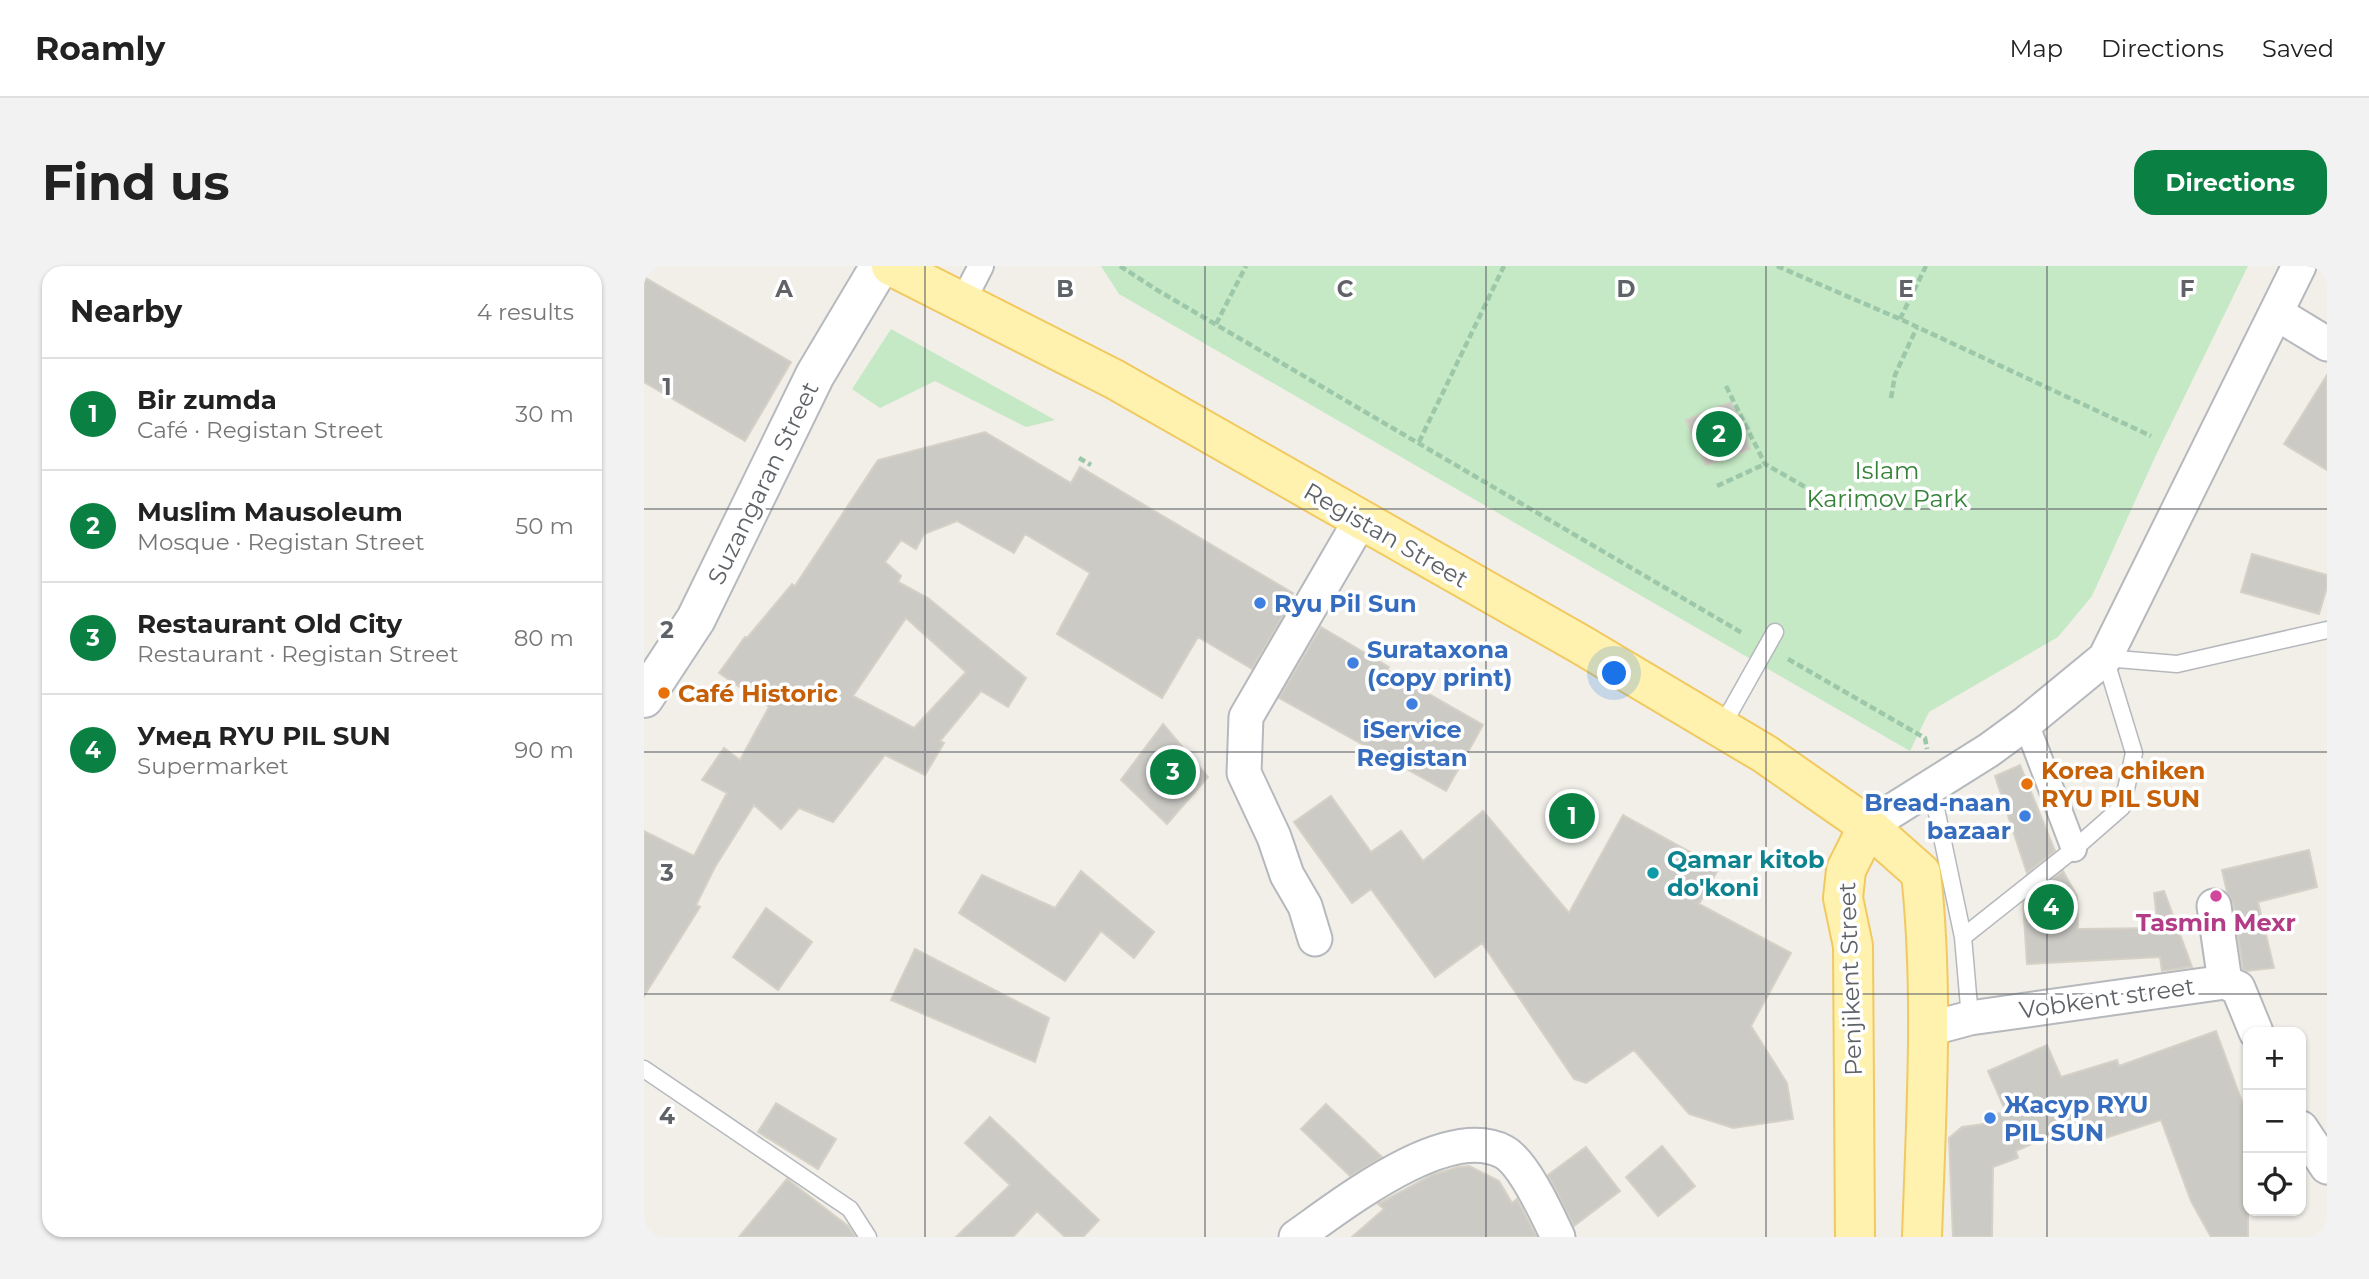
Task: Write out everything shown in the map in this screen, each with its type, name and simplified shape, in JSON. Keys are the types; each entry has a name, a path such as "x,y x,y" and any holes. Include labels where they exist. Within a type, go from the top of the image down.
{"main road":[{"name":"Suzangaran Street","path":"644,698 696,619 816,375 880,266"},
{"name":"Registan Street","path":"891,266 1114,379 1580,644 1766,754 1868,826"},
{"path":"1868,826 1921,873 1927,926 1929,1029 1922,1237"},
{"name":"Penjikent Street","path":"1855,1237 1853,946 1843,898 1846,870 1868,826"}],"street":[{"path":"962,303 981,266"},
{"path":"1868,826 1989,750 2105,658 2299,266"},
{"path":"2276,313 2327,344"},
{"path":"1315,939 1305,906 1287,875 1274,837 1244,773 1246,717 1360,521"},
{"path":"2026,723 2074,849"},
{"path":"2214,906 2225,982"},
{"name":"Vobkent street","path":"1929,1029 1970,1018 2225,982 2238,988 2254,1027"},
{"path":"2306,1136 2327,1167"},
{"path":"1296,1237 1383,1176 1446,1150 1478,1144 1506,1153 1531,1182 1558,1237"}],"lane":[{"path":"1962,937 2074,849 2122,807 2134,753 2105,658 2178,664 2327,630"},
{"path":"1721,727 1775,632"},
{"path":"1931,785 1962,937 1970,1018"},
{"path":"644,1069 850,1209 868,1237"}],"path":[{"path":"1120,266 1925,738 1931,785"},
{"path":"1216,324 1246,266"},
{"path":"1419,442 1504,266"},
{"path":"1777,266 1900,319 2151,436"},
{"path":"1900,319 1926,266"},
{"path":"1891,398 1895,375 1917,327"},
{"path":"1726,386 1765,464 1842,508"},
{"path":"1079,458 1091,465"},
{"path":"1717,486 1765,464"}],"green space":[{"name":"Islam Karimov Park","path":"1101,266 2248,266 2156,455 2092,596 2058,637 1929,712 1910,751 1119,294"},
{"path":"891,329 1055,420 1026,427 935,381 880,408 852,389"}],"building":[{"path":"644,277 791,362 745,441 644,382"},
{"path":"2327,375 2327,470 2284,444"},
{"path":"1731,402 1750,449 1706,465 1686,420"},
{"path":"985,432 1071,483 1080,467 1293,593 1285,606 1288,607 1252,669 1198,637 1162,698 1057,634 1090,573 1025,534 1014,553 957,521 924,534 916,549 901,540 885,562 901,576 898,582 928,598 1026,678 1008,707 981,691 940,741 944,743 925,775 885,755 833,822 799,808 781,829 754,805 715,867 696,905 700,907 644,996 644,831 694,856 727,793 702,780 724,748 740,760 769,707 719,673 745,637 747,638 792,584 795,586 878,460","holes":["906,618 966,672 914,728 853,696"]},
{"path":"2252,554 2327,575 2327,587 2319,614 2241,592"},
{"path":"1321,627 1389,667 1387,670 1483,725 1446,791 1279,698"},
{"path":"1163,724 1208,777 1167,824 1121,780"},
{"name":"Bread-naan bazaar","path":"2020,765 2055,851 2027,873 1995,776"},
{"path":"1331,796 1371,852 1401,831 1423,861 1483,811 1569,913 1623,815 1719,868 1699,904 1791,953 1751,1026 1787,1083 1793,1119 1733,1128 1689,1114 1634,1050 1586,1083 1574,1079 1482,943 1435,977 1371,889 1352,903 1294,822"},
{"path":"2309,850 2317,887 2258,902 2274,968 2246,971 2243,969 2233,903 2227,892 2222,870"},
{"path":"1081,871 1154,932 1134,958 1101,931 1065,981 959,913 982,875 1055,908"},
{"path":"2063,871 2077,896 2078,929 2158,928 2154,893 2164,891 2192,967 2162,971 2160,957 2027,964 2023,902"},
{"path":"766,908 812,942 778,990 733,957"},
{"path":"915,949 1049,1018 1035,1062 891,1000"},
{"path":"2216,1031 2243,1104 2243,1216 2248,1216 2248,1237 2211,1237 2191,1201 2161,1120 2096,1141 2088,1119 2016,1151 2018,1158 1993,1167 1992,1237 1953,1237 1949,1138 1962,1127 1991,1123 1991,1115 2006,1112 1988,1071 2047,1045 2061,1077 2117,1060 2119,1066"},
{"path":"776,1103 836,1139 818,1169 758,1132"},
{"path":"1326,1104 1382,1157 1350,1176 1301,1129"},
{"path":"990,1117 1099,1220 1083,1237 1065,1237 1037,1211 1013,1237 956,1237 1010,1185 965,1143"},
{"path":"1662,1146 1695,1186 1658,1216 1626,1177"},
{"path":"1586,1147 1620,1191 1574,1226 1548,1175"},
{"path":"1469,1166 1499,1181 1512,1203 1517,1199 1537,1237 1352,1237 1384,1209 1378,1204 1432,1175"},
{"path":"787,1179 848,1226 856,1237 739,1237"}],"place":[{"name":"Muslim Mausoleum","path":"1719,434"},
{"name":"Ryu Pil Sun","path":"1260,603"},
{"name":"Surataxona (copy print)","path":"1353,663"},
{"name":"Café Historic","path":"664,693"},
{"name":"iService Registan","path":"1412,704"},
{"name":"Restaurant Old City","path":"1173,772"},
{"name":"Korea chiken RYU PIL SUN","path":"2027,784"},
{"name":"Bir zumda","path":"1572,816"},
{"name":"Bread-naan bazaar","path":"2025,816"},
{"name":"Qamar kitob do'koni","path":"1653,873"},
{"name":"Tasmin Mexr","path":"2216,896"},
{"name":"Умед RYU PIL SUN","path":"2051,907"},
{"name":"Жасур RYU PIL SUN","path":"1990,1118"}]}
